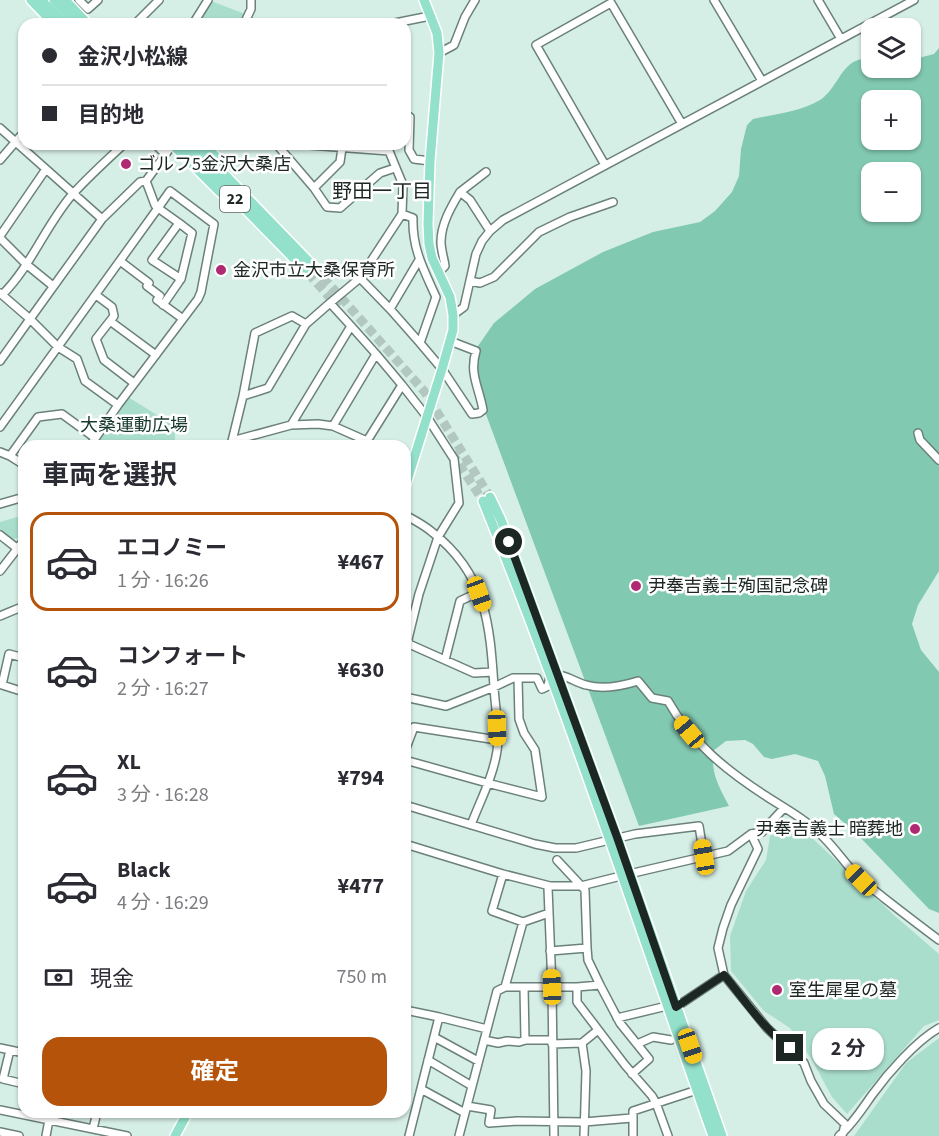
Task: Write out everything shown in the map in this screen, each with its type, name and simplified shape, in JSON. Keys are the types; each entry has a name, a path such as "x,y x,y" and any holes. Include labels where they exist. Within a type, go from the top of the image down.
{"main road":[{"path":"31,0 48,18"},
{"path":"41,0 59,18"},
{"path":"54,0 72,18"},
{"path":"65,0 82,18"},
{"path":"411,468 453,330 450,297 432,258 429,244 430,161 439,53 437,33 424,0"},
{"name":"22","path":"180,150 247,217 311,270 295,246 265,210 210,150"},
{"name":"22","path":"201,150 295,246"},
{"path":"486,499 501,520 625,875 722,1136"},
{"path":"672,1006 713,1136"},
{"path":"175,1136 185,1118"}],"street":[{"path":"79,0 88,9 98,0"},
{"path":"141,18 159,0"},
{"path":"197,18 208,0"},
{"path":"247,18 251,9 251,0"},
{"path":"439,53 454,45 465,17 475,0"},
{"path":"714,0 762,81"},
{"path":"818,0 841,39"},
{"path":"453,315 464,307 476,254 482,241 503,220 914,0"},
{"path":"605,165 536,45 611,3 682,124"},
{"path":"411,20 430,16"},
{"path":"0,128 18,144"},
{"path":"0,160 18,138"},
{"path":"25,150 102,219"},
{"path":"118,150 74,194 42,236 14,282 1,294 58,347 76,359 85,381 118,405"},
{"path":"161,150 165,154"},
{"path":"0,361 102,219 140,182 146,181 169,150"},
{"path":"281,150 327,207 340,208 380,173 395,168"},
{"path":"314,188 340,162 342,150"},
{"path":"243,396 268,388 306,324 360,278 402,214 403,185 390,150"},
{"path":"409,150 414,159 430,161"},
{"path":"46,169 0,237 26,264 53,286"},
{"path":"439,272 445,266 441,244 442,228 452,205 460,192 486,172"},
{"path":"146,181 155,205 192,233 181,279 163,305"},
{"path":"0,427 170,191 214,224 198,298 95,438 62,414 38,417 21,440"},
{"path":"460,192 470,200 490,231"},
{"path":"470,281 480,283 494,277 539,232 570,217 613,202"},
{"path":"402,214 413,218 412,235 419,260 436,297 420,343"},
{"path":"179,223 152,260 181,279"},
{"path":"390,309 419,260"},
{"path":"120,261 149,283 147,286 160,296 157,300 183,319"},
{"path":"360,278 442,369 471,414 479,413 483,410 473,373 476,351 450,341"},
{"path":"96,295 112,307 114,316 96,339 104,360 134,383"},
{"path":"330,303 402,385 427,417 454,459 459,503 438,537 411,627"},
{"path":"232,440 255,333 292,316 306,324"},
{"path":"110,321 156,355"},
{"path":"291,425 351,326"},
{"path":"0,346 7,352"},
{"path":"333,426 376,354"},
{"path":"368,440 402,385"},
{"path":"241,440 291,425 318,424 333,426 360,440"},
{"path":"918,433 920,440 939,460"},
{"path":"10,456 18,445"},
{"path":"0,452 18,461"},
{"path":"0,504 18,499"},
{"path":"411,519 438,537 456,556 465,567 485,609 493,672 498,748 494,765 471,825"},
{"path":"0,535 18,549 0,571"},
{"path":"445,660 460,601 478,592"},
{"path":"0,616 18,608"},
{"path":"411,645 474,673 493,672"},
{"path":"18,656 9,654 1,685 18,690"},
{"path":"411,699 446,706 513,678 537,678 542,689 548,687 554,675 601,688 638,681 652,698 668,701 679,720 722,764 820,833 861,880 939,940"},
{"path":"411,762 542,797 535,750 524,734 519,719 518,678"},
{"path":"411,735 414,727 497,740"},
{"path":"411,807 555,848 576,848 635,834 699,826 704,857"},
{"path":"411,846 550,886 581,886 728,850 751,834 762,832 784,808"},
{"path":"751,834 758,849 731,905 718,948 724,975 767,1028 804,1063 818,1095 844,1124 841,1134"},
{"path":"557,860 585,890 588,960 617,1018 649,1059 632,1074"},
{"path":"503,874 492,911 523,922 549,913"},
{"path":"550,886 548,888 554,1136"},
{"path":"505,987 523,922"},
{"path":"550,951 586,948"},
{"path":"617,1018 672,1006 724,975"},
{"path":"459,1136 497,991 505,987 600,985"},
{"path":"524,987 525,1040"},
{"path":"577,987 577,1002 656,1103 668,1136"},
{"path":"411,1011 487,1029"},
{"path":"409,1136 439,1017"},
{"path":"841,1134 852,1123 899,1060 939,1028"},
{"path":"484,1040 498,1043 525,1040 582,1043 598,1030"},
{"path":"434,1037 478,1061"},
{"path":"636,1044 653,1037 671,1040"},
{"path":"582,1043 586,1071 584,1136"},
{"path":"0,1048 18,1052"},
{"path":"10,1050 3,1079 18,1083"},
{"path":"428,1060 472,1086"},
{"path":"421,1089 466,1109 491,1110 489,1123 584,1122 632,1118"},
{"path":"633,1136 633,1111 697,1090"},
{"path":"0,1110 18,1114"},
{"path":"39,1118 127,1136"},
{"path":"93,1129 96,1118"},
{"path":"46,1136 49,1120"},
{"path":"0,1132 19,1136"}],"green space":[{"path":"211,1 248,15 247,18 201,18"},
{"path":"939,48 939,571 918,605 912,624 921,650 939,672 939,913 929,909 855,832 834,814 825,776 818,761 795,754 772,759 764,757 753,744 745,740 726,741 713,751 713,767 716,780 729,806 639,826 481,401 481,388 471,356 494,323 535,289 603,252 653,232 700,222 715,211 732,192 739,176 741,149 747,125 753,119 796,110 820,100 826,96 847,67 858,60 861,60 861,78 921,78 921,57 934,54"},
{"name":"大桑運動広場","path":"128,397 175,426 175,440 98,440"},
{"path":"18,517 18,538 11,539 0,531 0,522"},
{"path":"789,823 809,835 939,954 939,1020 924,1026 847,1114 832,1097 812,1060 790,1028 764,1011 731,971 730,936 746,891 766,860 770,836"},
{"path":"939,1038 939,1136 854,1136 906,1063"}],"tunnel":[{"path":"314,267 424,391 490,497"},
{"path":"308,273 338,307"},
{"path":"452,453 483,501"}],"place":[{"name":"ゴルフ5金沢大桑店","path":"126,164"},
{"name":"金沢市立大桑保育所","path":"221,270"},
{"name":"尹奉吉義士殉国記念碑","path":"636,586"},
{"name":"尹奉吉義士 暗葬地","path":"915,829"},
{"name":"室生犀星の墓","path":"777,990"}],"district":[{"name":"野田一丁目","path":"382,192"}],"route":[{"path":"509,542 617,837 676,1007 724,975 767,1028 790,1048"}]}
